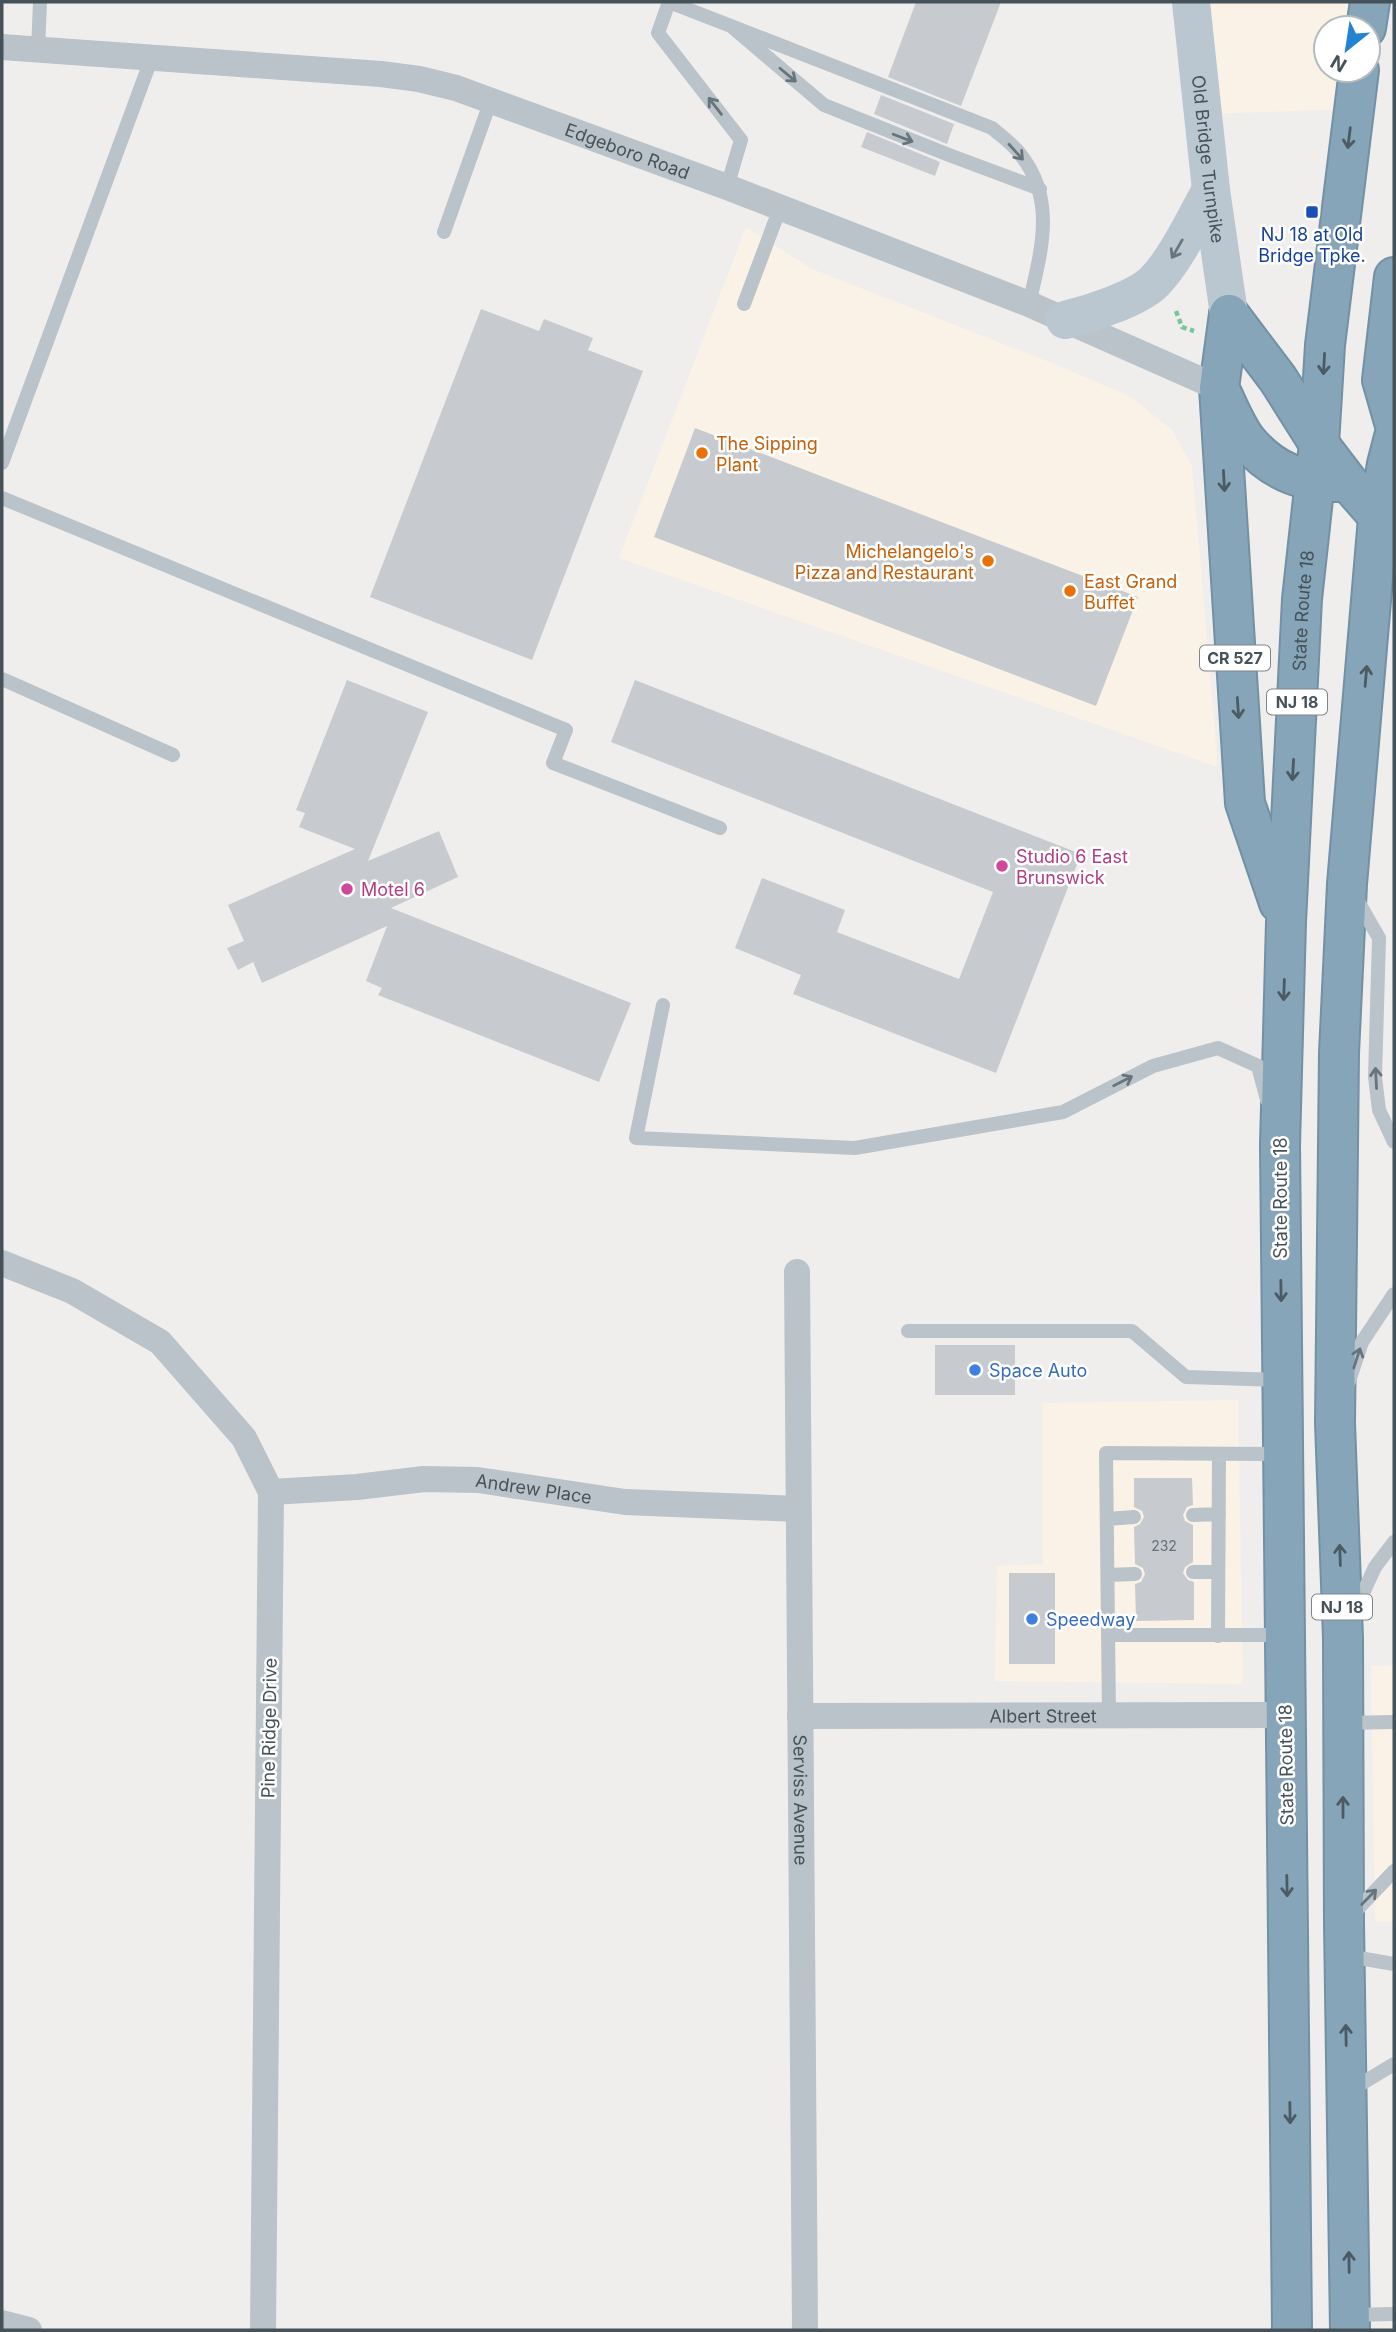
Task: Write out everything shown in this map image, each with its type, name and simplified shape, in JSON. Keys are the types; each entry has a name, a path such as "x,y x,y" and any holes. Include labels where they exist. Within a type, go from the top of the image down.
{"highway":[{"name":"State Route 18","path":"1292,2330 1280,1145 1286,922 1302,599 1332,482 1314,437 1357,84"},
{"path":"1394,277 1382,380 1394,422"},
{"name":"CR 527","path":"1229,314 1278,379 1314,437"},
{"name":"CR 527","path":"1229,314 1219,388 1245,803 1286,922"},
{"path":"1219,388 1238,389 1257,396 1314,437"},
{"path":"1219,388 1247,441 1268,460 1292,477 1332,482 1386,526"},
{"path":"1332,482 1390,450"},
{"name":"NJ 18","path":"1350,2323 1343,1638 1335,1423 1339,1053 1347,884 1386,526 1390,450"}],"street":[{"name":"Old Bridge Turnpike","path":"1191,2 1229,314"},
{"name":"Edgeboro Road","path":"3,51 38,50 152,57 419,79 491,100 727,187 1029,304 1219,388"},
{"path":"1065,320 1097,312 1152,284 1167,267 1212,190"},
{"name":"Pine Ridge Drive","path":"2,1263 72,1291 160,1342 244,1438 271,1492 263,2330"},
{"name":"Serviss Avenue","path":"796,1272 804,2330"},
{"name":"Andrew Place","path":"271,1492 357,1487 424,1479 478,1480 625,1502 798,1509"},
{"name":"Albert Street","path":"800,1716 1286,1715"},
{"path":"2,2323 29,2330"}],"lane":[{"path":"38,50 40,2"},
{"path":"727,187 741,140 658,33 669,2 992,128 1020,153 1040,189 1044,228 1029,304"},
{"path":"731,26 824,105 1040,189"},
{"path":"2,463 152,57"},
{"path":"444,232 491,100"},
{"path":"744,304 780,208"},
{"path":"2,498 566,730 554,763 720,828"},
{"path":"2,679 173,755"},
{"path":"1347,884 1379,938 1375,1077 1379,1110 1394,1143"},
{"path":"663,1004 636,1138 855,1148 1062,1112 1153,1066 1218,1048 1258,1066 1280,1145"},
{"path":"1335,1423 1362,1342 1394,1294"},
{"path":"908,1331 1132,1331 1186,1377 1282,1380"},
{"path":"1109,1716 1106,1453 1283,1454"},
{"path":"1218,1636 1219,1454"},
{"path":"1193,1515 1219,1514"},
{"path":"1107,1519 1134,1517"},
{"path":"1343,1638 1375,1567 1394,1542"},
{"path":"1193,1572 1218,1572"},
{"path":"1108,1575 1135,1574"},
{"path":"1108,1635 1284,1635"},
{"path":"1343,1723 1394,1722"},
{"path":"1394,1871 1344,1939 1394,1964"},
{"path":"1346,2093 1394,2064"},
{"path":"1350,2323 1394,2314"}],"path":[{"path":"1176,311 1185,339"},
{"path":"1182,327 1195,331"}],"shaded area":[{"path":"1191,2 1370,2 1368,14 1312,14 1312,84 1356,84 1352,109 1203,114"},
{"path":"746,227 812,269 1047,361 1131,397 1172,430 1192,466 1218,767 619,558"},
{"path":"1238,1400 1243,1682 995,1681 997,1566 1043,1564 1043,1403"},
{"path":"1394,1665 1394,1921 1375,1922 1371,1666"}],"building":[{"path":"916,2 1001,2 961,106 888,77"},
{"path":"881,95 954,124 947,144 874,114"},
{"path":"867,132 940,162 935,176 861,147"},
{"path":"481,309 539,331 544,319 593,338 588,350 643,371 532,660 370,597"},
{"path":"695,428 1138,597 1096,706 654,537"},
{"name":"Motel 6","path":"347,680 428,712 368,861 439,831 458,877 391,908 631,1003 599,1082 378,995 382,988 366,981 387,926 262,983 253,962 238,970 227,948 244,941 228,905 355,849 299,827 305,813 296,810"},
{"name":"Studio 6 East Brunswick","path":"635,680 1081,854 996,1073 793,994 801,975 735,948 762,878 845,910 837,932 959,979 993,892 611,742"},
{"name":"Space Auto","path":"935,1345 1015,1345 1015,1395 935,1395"},
{"name":"Speedway","path":"1134,1478 1192,1478 1193,1505 1187,1507 1183,1515 1185,1521 1193,1525 1193,1562 1185,1567 1183,1573 1188,1580 1194,1582 1194,1620 1136,1621 1135,1584 1141,1582 1145,1574 1143,1568 1135,1564 1134,1527 1140,1524 1144,1517 1142,1511 1134,1507"},
{"name":"Speedway","path":"1009,1573 1055,1573 1055,1664 1009,1664"}],"place":[{"name":"NJ 18 at Old Bridge Tpke.","path":"1312,212"},
{"name":"The Sipping Plant","path":"702,453"},
{"name":"Michelangelo's Pizza and Restaurant","path":"988,561"},
{"name":"East Grand Buffet","path":"1070,591"},
{"name":"Studio 6 East Brunswick","path":"1002,866"},
{"name":"Motel 6","path":"347,889"},
{"name":"Space Auto","path":"975,1370"},
{"name":"Speedway","path":"1032,1619"}]}
